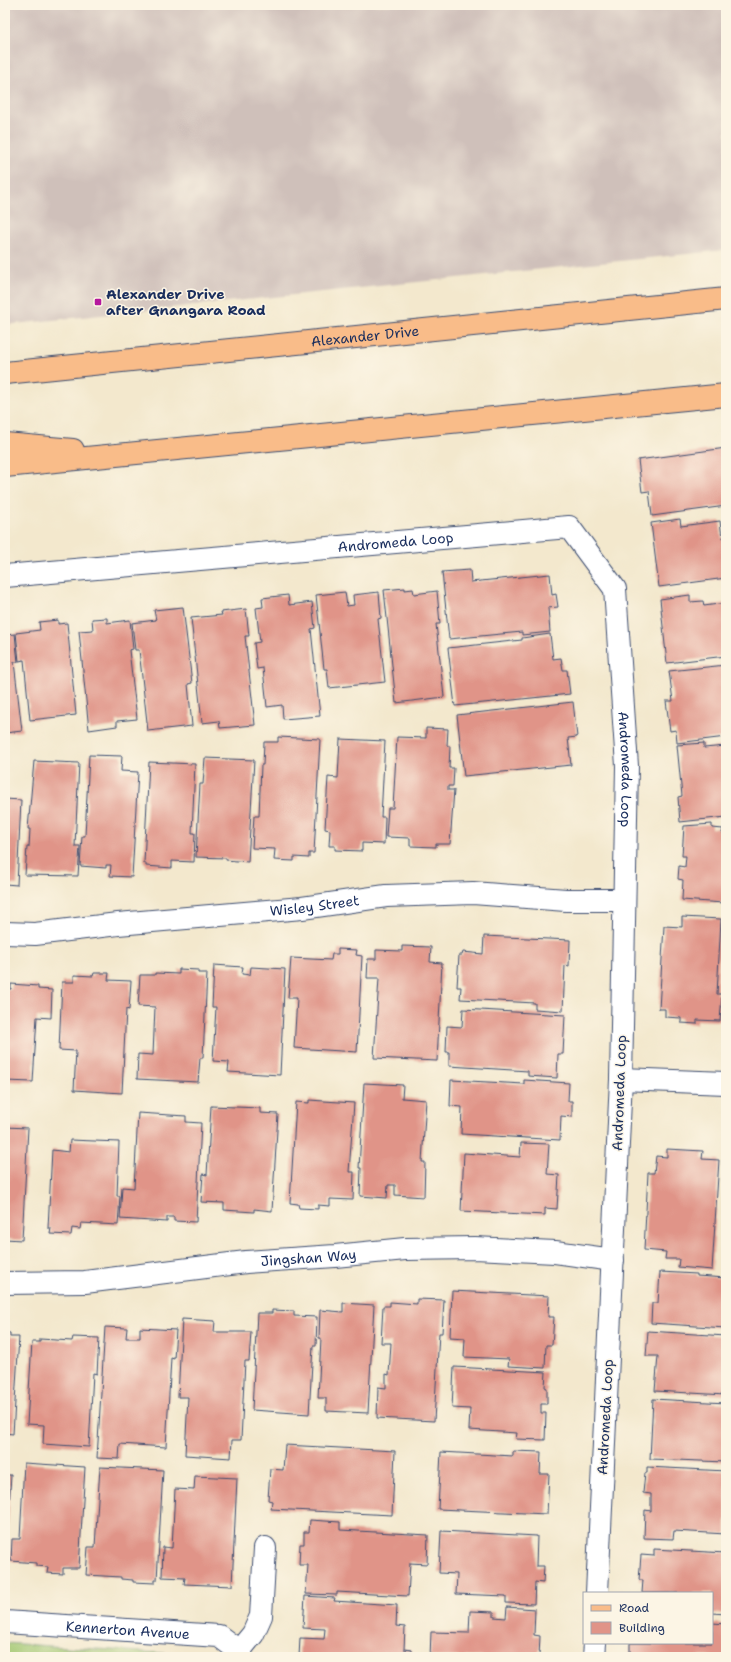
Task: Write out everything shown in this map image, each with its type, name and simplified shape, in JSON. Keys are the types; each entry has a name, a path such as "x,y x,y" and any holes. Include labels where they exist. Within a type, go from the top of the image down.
{"main road":[{"name":"Alexander Drive","path":"5,373 726,299"},
{"path":"5,466 726,396"},
{"path":"5,444 130,454"}],"street":[{"name":"Andromeda Loop","path":"5,576 569,527 615,589 627,766 621,1079 597,1592"},
{"name":"Wisley Street","path":"5,933 35,934 118,924 302,908 386,896 473,893 566,900 624,900"},
{"path":"621,1079 726,1083"},
{"name":"Jingshan Way","path":"5,1283 85,1282 246,1262 335,1256 405,1249 475,1248 519,1250 556,1252 613,1260"},
{"path":"240,1654 253,1634 261,1616 265,1548"},
{"name":"Kennerton Avenue","path":"5,1622 219,1636 240,1654"},
{"path":"594,1657 595,1644"}],"shaded area":[{"path":"5,5 726,5 726,250 5,325"}],"green space":[{"path":"5,1643 189,1655 193,1657 5,1657"}],"building":[{"path":"726,448 726,506 652,516 649,491 642,492 638,460"},
{"path":"680,519 681,526 720,521 722,538 726,538 726,578 659,587 651,523"},
{"path":"470,570 471,582 550,574 552,595 556,594 558,607 548,608 550,632 522,635 522,632 449,639 442,572"},
{"path":"405,588 405,590 413,589 414,594 437,591 440,624 436,624 444,697 396,703 384,590"},
{"path":"345,592 347,606 354,605 353,595 379,592 381,618 378,619 385,682 329,688 327,669 324,669 316,595"},
{"path":"288,595 289,605 312,602 315,628 311,629 320,716 283,719 282,705 267,707 263,668 257,669 254,643 260,642 256,608 263,607 262,598"},
{"path":"690,595 690,602 703,601 704,606 726,603 726,656 667,663 660,599"},
{"path":"183,607 192,683 188,684 192,726 148,731 139,650 135,650 132,623 156,620 154,610"},
{"path":"246,609 249,636 245,636 255,725 220,728 219,721 202,723 191,618 222,615 221,612"},
{"path":"107,618 107,623 130,620 133,649 129,650 137,719 117,721 117,726 89,730 79,631 93,630 92,619"},
{"path":"58,620 58,624 67,623 76,715 30,720 24,660 19,661 16,633 40,630 39,622"},
{"path":"15,634 18,662 14,662 22,731 5,733 5,635"},
{"path":"550,634 553,659 561,658 563,670 567,670 570,694 455,706 448,648 522,640 522,638"},
{"path":"726,665 726,737 677,743 676,730 670,731 666,701 673,701 669,671"},
{"path":"573,702 577,737 568,738 571,765 464,776 457,715"},
{"path":"426,728 448,729 447,746 450,746 449,768 454,768 453,786 448,786 448,790 454,790 450,844 436,844 436,847 410,846 410,838 386,837 388,808 393,808 397,737 426,738"},
{"path":"278,737 320,739 314,853 309,853 309,858 294,857 294,861 274,860 275,849 252,848 254,816 259,816 261,765 263,765 264,742 278,742"},
{"path":"340,739 385,741 381,817 385,817 384,844 362,843 362,851 335,850 335,846 329,846 330,830 325,829 328,777 338,778"},
{"path":"704,743 704,748 726,746 726,817 680,822 678,797 682,796 677,745"},
{"path":"89,755 122,756 121,771 138,772 132,877 110,876 111,865 106,865 106,868 80,866 82,836 85,836"},
{"path":"205,758 254,760 248,862 226,860 226,858 196,857 200,784 203,784"},
{"path":"34,761 79,763 75,846 80,846 78,876 25,875 27,847 29,847 30,829 28,829"},
{"path":"149,762 195,764 192,833 195,833 194,862 172,861 172,868 146,866 146,863 144,863"},
{"path":"5,799 21,800 17,885 5,884"},
{"path":"712,824 712,828 723,829 722,833 726,833 726,902 682,900 683,880 678,879 679,866 685,867 686,856 682,856 684,826"},
{"path":"682,917 721,919 717,994 722,994 720,1021 697,1020 697,1024 681,1023 681,1018 665,1017 665,1009 659,1009 664,926 682,927"},
{"path":"484,936 570,940 569,966 565,965 563,1011 535,1009 535,1003 460,999 461,987 457,987 459,955 462,955 463,952 483,954"},
{"path":"402,946 431,947 430,962 442,963 437,1061 374,1058 379,978 367,978 368,959 376,959 376,950 402,951"},
{"path":"338,949 357,950 356,955 362,956 357,1052 294,1048 297,998 288,998 291,958 331,960 332,954 338,954"},
{"path":"214,965 243,967 242,974 250,975 251,967 285,969 280,1075 228,1072 229,1062 213,1061 216,1007 212,1007"},
{"path":"179,969 198,970 198,973 207,973 203,1058 200,1058 198,1082 137,1079 138,1054 153,1055 155,1007 138,1006 140,975 155,975 155,973 179,974"},
{"path":"94,973 109,973 108,980 131,981 129,1010 126,1009 122,1093 74,1090 76,1051 59,1050 62,982 74,982 74,975 93,976"},
{"path":"11,984 38,986 38,989 52,990 51,1018 37,1017 33,1082 5,1081 5,989 11,989"},
{"path":"463,1009 565,1015 563,1054 558,1054 557,1078 528,1076 528,1071 449,1066 449,1052 446,1052 447,1026 462,1027"},
{"path":"725,1010 726,1030 724,1030"},
{"path":"451,1080 524,1084 524,1080 569,1083 568,1101 572,1101 572,1117 561,1116 560,1140 461,1134 462,1107 450,1106"},
{"path":"364,1083 403,1085 402,1098 426,1100 422,1162 425,1162 424,1197 395,1195 395,1185 388,1185 387,1198 360,1196 361,1168 359,1168"},
{"path":"309,1100 354,1103 349,1172 354,1172 353,1200 330,1199 330,1206 318,1205 318,1209 299,1208 298,1204 290,1203 296,1102 309,1103"},
{"path":"211,1106 260,1108 260,1113 278,1114 272,1211 254,1209 254,1212 224,1210 224,1203 201,1202 203,1174 207,1175"},
{"path":"138,1113 186,1116 186,1122 201,1123 196,1222 174,1221 174,1217 167,1217 167,1222 120,1219 122,1187 134,1188"},
{"path":"5,1127 28,1128 22,1240 5,1239"},
{"path":"70,1140 119,1142 117,1196 120,1196 118,1225 81,1223 80,1229 72,1228 71,1235 50,1234 51,1228 48,1228 52,1150 69,1152"},
{"path":"521,1143 549,1144 547,1174 559,1175 557,1209 545,1208 545,1215 461,1211 464,1153 520,1157"},
{"path":"667,1149 703,1151 702,1159 719,1160 712,1270 678,1267 679,1259 665,1259 666,1252 644,1250 648,1173 654,1173 656,1156 667,1157"},
{"path":"725,1242 726,1261 724,1261"},
{"path":"660,1272 697,1274 697,1276 726,1278 726,1328 651,1323 652,1303 658,1303"},
{"path":"452,1291 549,1296 548,1317 554,1317 552,1345 546,1345 545,1368 508,1366 509,1359 464,1357 465,1338 450,1337"},
{"path":"417,1299 444,1300 442,1333 439,1333 434,1421 377,1418 378,1387 386,1388 386,1374 389,1375 391,1343 381,1343 383,1306 390,1306 390,1302 417,1304"},
{"path":"343,1303 374,1305 368,1413 326,1411 326,1398 318,1398 321,1338 319,1338 320,1310 343,1312"},
{"path":"272,1310 294,1311 294,1316 317,1317 316,1346 313,1346 309,1414 252,1410 257,1313 272,1313"},
{"path":"182,1319 215,1321 214,1332 251,1332 249,1361 245,1361 241,1440 232,1440 231,1458 185,1455 188,1397 178,1397"},
{"path":"105,1327 127,1328 126,1338 140,1338 140,1328 176,1330 174,1359 171,1358 166,1447 120,1444 119,1459 97,1458"},
{"path":"648,1331 726,1336 726,1395 655,1391 658,1356 646,1356"},
{"path":"5,1332 10,1333 10,1337 19,1337 13,1434 5,1433"},
{"path":"73,1337 99,1338 97,1374 93,1373 89,1447 43,1444 44,1425 27,1424 32,1342 40,1342 40,1339 72,1341"},
{"path":"454,1367 546,1372 545,1387 547,1388 547,1404 541,1404 541,1413 546,1413 545,1440 516,1439 517,1433 469,1430 470,1409 452,1408"},
{"path":"653,1399 726,1403 726,1462 650,1459"},
{"path":"285,1445 395,1451 392,1515 271,1509 272,1501 268,1500 270,1469 283,1470"},
{"path":"513,1451 541,1452 540,1474 549,1474 547,1514 438,1509 441,1452 513,1456"},
{"path":"24,1463 85,1467 79,1568 63,1568 63,1574 47,1573 48,1567 36,1566 36,1563 11,1561 12,1539 20,1539"},
{"path":"100,1467 163,1470 157,1580 155,1580 155,1583 133,1582 133,1580 121,1579 121,1577 86,1575 88,1547 95,1547"},
{"path":"647,1467 726,1471 726,1534 674,1531 673,1539 644,1538 645,1510 651,1511 651,1494 643,1493"},
{"path":"5,1471 7,1471 7,1475 11,1475 6,1555 5,1555"},
{"path":"195,1476 237,1478 232,1586 184,1584 185,1578 162,1577 163,1547 172,1548 175,1489 194,1490"},
{"path":"310,1520 340,1522 340,1530 428,1535 427,1564 410,1563 408,1596 337,1592 337,1595 306,1594 308,1565 299,1565 300,1544 304,1544 304,1532 309,1532"},
{"path":"441,1531 537,1536 536,1566 544,1566 543,1583 535,1582 534,1604 506,1603 506,1596 456,1594 457,1574 439,1573"},
{"path":"654,1549 726,1553 726,1614 713,1613 713,1592 642,1592 643,1580 639,1580 641,1555 654,1556"},
{"path":"305,1596 335,1598 334,1601 397,1605 396,1626 405,1627 404,1649 412,1650 412,1657 299,1657 300,1638 324,1639 325,1629 303,1628"},
{"path":"507,1607 535,1609 534,1635 540,1636 539,1657 430,1657 431,1632 469,1633 470,1611 494,1612 494,1617 506,1618"},
{"path":"713,1623 726,1624 726,1657 630,1657 630,1644 713,1644"}],"place":[{"name":"Alexander Drive after Gnangara Road","path":"98,302"}]}
